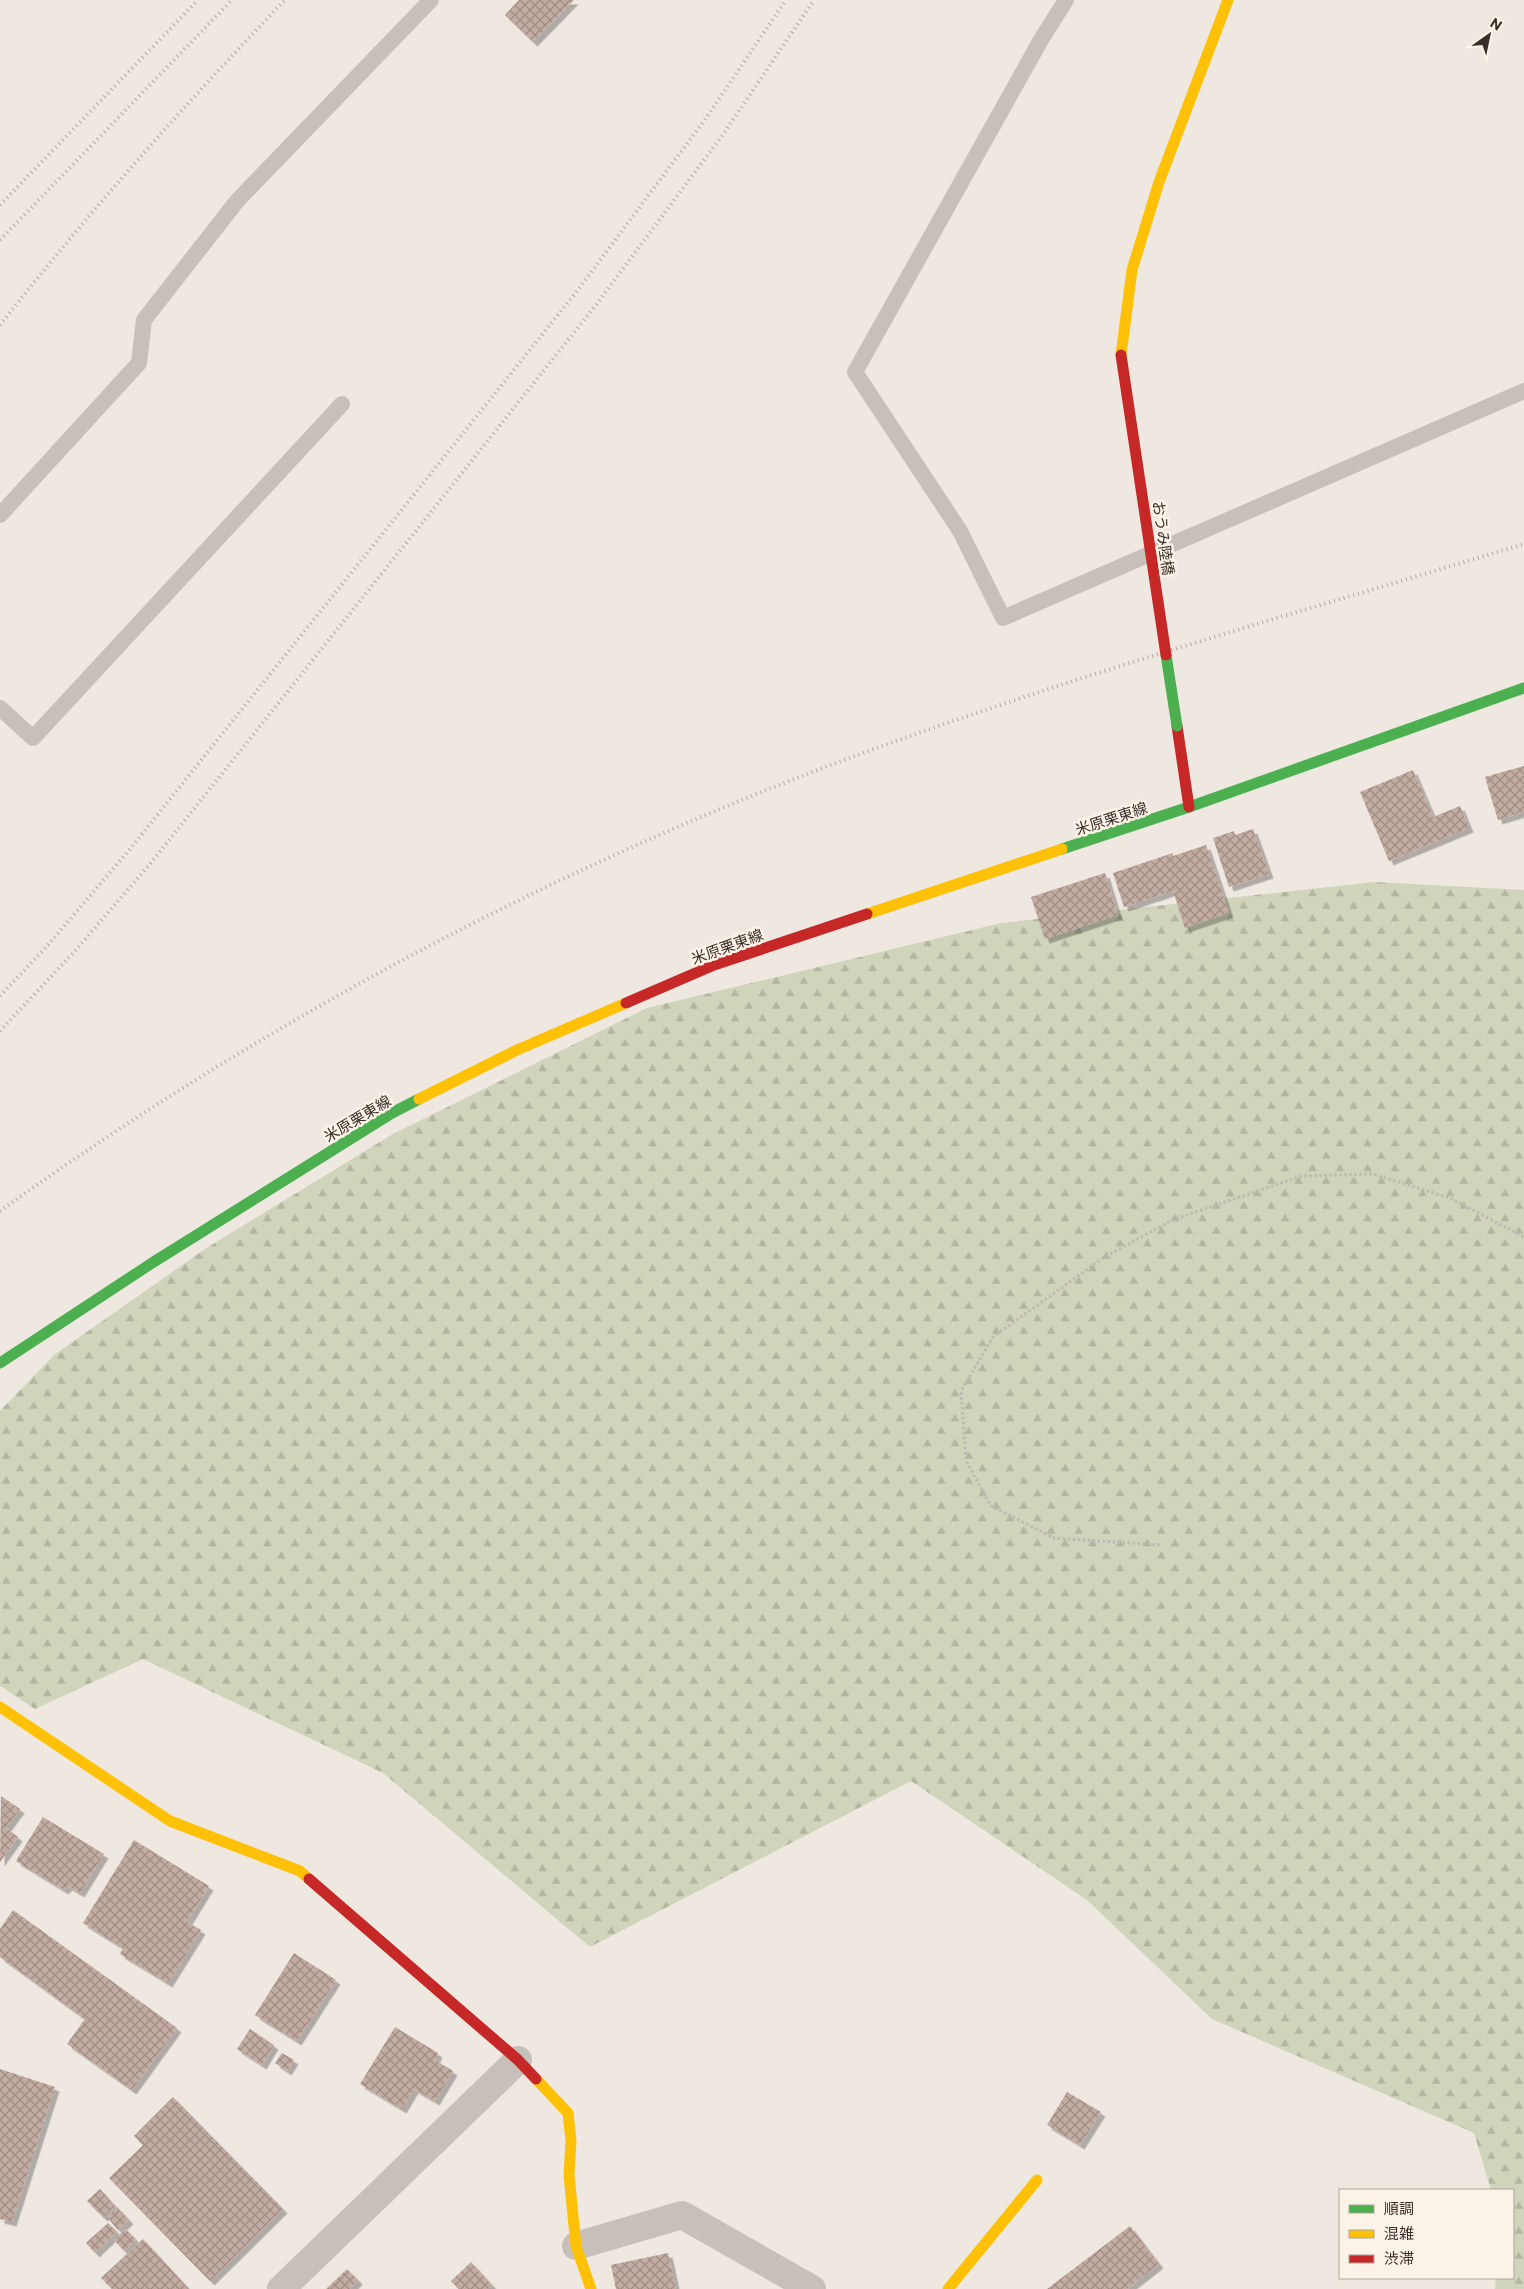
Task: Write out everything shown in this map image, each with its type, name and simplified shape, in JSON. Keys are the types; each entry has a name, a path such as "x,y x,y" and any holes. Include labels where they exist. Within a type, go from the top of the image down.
{"street":[{"name":"おうみ陸橋","path":"1189,808 1121,355 1135,262 1159,182 1228,0"},
{"name":"米原栗東線","path":"0,1363 152,1263 392,1113 517,1050 714,965 1189,808 1524,688"},
{"path":"0,1707 170,1821 300,1870 518,2060 568,2113 571,2141 568,2176 576,2246 591,2289"},
{"path":"281,2289 518,2060"},
{"path":"948,2289 1037,2180"},
{"path":"576,2246 682,2215 812,2289"}],"lane":[{"path":"0,516 139,363 144,320 237,201 431,0"},
{"path":"1066,0 1042,38 855,372 960,531 1003,618 1524,391"},
{"path":"0,708 33,738 342,404"}],"path":[{"path":"1160,1545 1054,1538 991,1506 966,1461 961,1391 993,1337 1104,1258 1172,1220 1302,1176 1373,1174 1450,1198 1524,1237"}],"green space":[{"path":"1375,882 1524,890 1524,2289 1495,2289 1496,2279 1514,2279 1514,2189 1491,2189 1474,2133 1212,2019 1087,1900 911,1781 590,1947 383,1773 143,1659 35,1709 0,1686 0,1411 54,1355 208,1247 393,1134 647,1008 1001,923"}],"building":[{"path":"519,0 574,0 533,42 505,15"},
{"path":"1524,766 1524,812 1498,820 1485,777"},
{"path":"1413,770 1433,817 1460,806 1469,828 1389,861 1360,792"},
{"path":"1253,829 1269,874 1229,887 1213,838 1234,831 1235,835"},
{"path":"1206,845 1229,913 1185,928 1173,891 1124,907 1113,873 1173,853 1173,856"},
{"path":"1105,873 1118,915 1045,939 1031,897"},
{"path":"1,1796 20,1809 6,1828 18,1837 0,1862"},
{"path":"43,1817 104,1854 80,1893 68,1886 64,1890 16,1861"},
{"path":"134,1840 209,1886 187,1922 201,1930 168,1983 120,1954 123,1948 83,1923"},
{"path":"13,1910 177,2028 132,2090 67,2044 85,2019 0,1957 0,1929"},
{"path":"294,1953 336,1980 297,2041 255,2015"},
{"path":"395,2027 438,2053 435,2060 453,2071 435,2101 414,2089 402,2109 360,2084"},
{"path":"250,2029 274,2045 262,2065 237,2049"},
{"path":"282,2053 294,2060 287,2071 275,2063"},
{"path":"0,2069 55,2087 12,2222 0,2219"},
{"path":"1067,2092 1101,2112 1080,2145 1047,2125"},
{"path":"173,2097 283,2209 210,2281 109,2178 143,2145 134,2136"},
{"path":"100,2189 115,2206 103,2217 87,2201"},
{"path":"117,2207 129,2220 118,2230 107,2217"},
{"path":"108,2223 117,2232 95,2253 86,2243"},
{"path":"1130,2226 1159,2264 1127,2289 1047,2289"},
{"path":"126,2229 136,2240 124,2251 114,2240"},
{"path":"143,2239 189,2289 112,2289 101,2278"},
{"path":"668,2253 676,2289 616,2289 611,2265"},
{"path":"471,2262 492,2285 488,2289 459,2289 451,2281"},
{"path":"347,2269 358,2280 350,2289 326,2289"}],"railway":[{"path":"0,205 198,0"},
{"path":"0,240 232,0"},
{"path":"0,325 138,159 285,0"},
{"path":"0,996 48,945 130,849 577,291 704,121 786,0"},
{"path":"0,1031 74,952 150,864 596,305 724,133 814,0"},
{"path":"0,1211 178,1091 362,982 457,931 650,839 749,797 844,760 1036,693 1524,544"}],"traffic: fast":[{"path":"1166,655 1177,726"},
{"path":"1062,849 1189,807 1524,688"},
{"path":"0,1363 152,1263 392,1113 419,1099"}],"traffic: slow":[{"path":"1121,355 1132,270 1159,182 1228,0"},
{"path":"867,914 1062,849"},
{"path":"419,1099 517,1050 626,1003"},
{"path":"0,1707 170,1821 300,1871 309,1879"},
{"path":"536,2079 568,2113 571,2141 569,2175 576,2246 591,2289"},
{"path":"948,2289 1037,2180"}],"traffic: jam":[{"path":"1121,355 1166,655"},
{"path":"1177,726 1189,807"},
{"path":"626,1003 714,965 867,914"},
{"path":"309,1879 518,2060 536,2079"}]}
